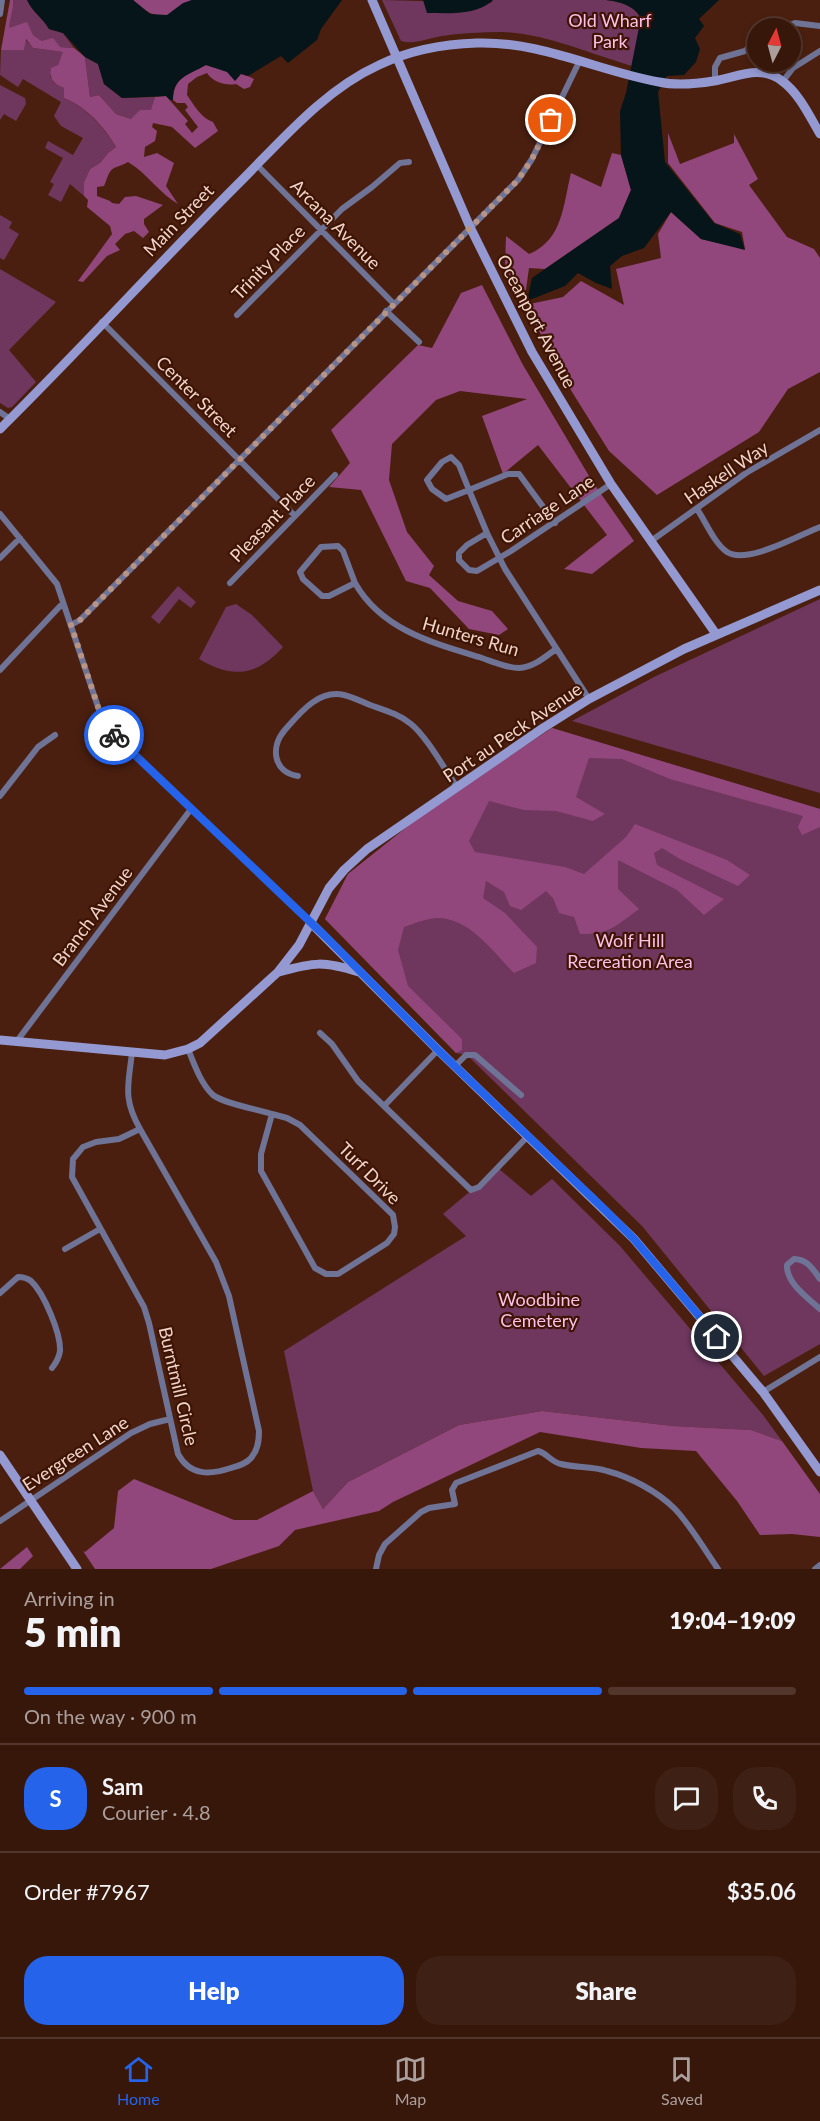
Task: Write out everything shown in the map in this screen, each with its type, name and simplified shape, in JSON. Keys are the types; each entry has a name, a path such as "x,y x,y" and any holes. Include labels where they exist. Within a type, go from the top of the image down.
{"street":[{"path":"0,14 3,0"},
{"name":"Oceanport Avenue","path":"372,0 470,227 532,351 611,484 717,634"},
{"path":"801,24 820,27"},
{"name":"Main Street","path":"0,429 297,124 334,93 379,65 442,46 485,43 527,47 630,75 678,85 715,81 760,72 783,81"},
{"path":"715,81 715,67 720,58 747,49"},
{"path":"820,51 793,68 783,81 820,134"},
{"path":"71,625 80,620 527,168 580,60"},
{"name":"Trinity Place","path":"237,315 342,209 400,163 409,162"},
{"name":"Arcana Avenue","path":"257,165 394,304"},
{"path":"386,311 419,342"},
{"name":"Center Street","path":"102,322 296,516"},
{"path":"0,412 10,419"},
{"name":"Haskell Way","path":"651,541 746,473 820,430"},
{"path":"555,523 522,476 514,473 502,476 469,490 446,499 428,485 427,480 442,462 453,458 459,465 469,490 487,533 500,558 589,699"},
{"name":"Pleasant Place","path":"230,583 334,474"},
{"name":"Carriage Lane","path":"487,533 463,547 459,553 458,558 464,566 473,571 500,558 611,484"},
{"path":"697,509 717,540 728,552 742,557 757,554 820,527"},
{"path":"0,514 54,579 105,723 125,747 310,922 438,1050 634,1239 764,1392 820,1472"},
{"path":"0,558 20,538"},
{"path":"338,546 343,552 355,583 325,597 303,579 300,572 321,547 338,546"},
{"name":"Hunters Run","path":"355,583 359,591 380,612 399,628 420,639 520,668 535,664 556,649"},
{"name":"Port au Peck Avenue","path":"188,1049 210,1035 278,972 299,945 329,888 352,862 589,699 653,664 820,590"},
{"path":"0,670 63,603"},
{"path":"298,777 286,773 279,765 275,751 278,741 311,703 323,696 336,694 393,713 410,723 457,788"},
{"path":"0,796 39,747 54,735"},
{"name":"Branch Avenue","path":"17,1041 190,809"},
{"path":"278,972 324,963 361,973"},
{"path":"320,1033 328,1039 350,1071 471,1190 479,1187 528,1136"},
{"path":"0,1040 165,1055 188,1049"},
{"name":"Turf Drive","path":"188,1049 208,1089 216,1097 272,1113 287,1118 304,1128 393,1215 395,1227 392,1239 342,1272 326,1275 315,1268 262,1175 261,1154 272,1113"},
{"path":"384,1106 438,1050"},
{"name":"Burntmill Circle","path":"132,1053 128,1101 132,1115 140,1129 216,1262 227,1287 259,1431 258,1446 251,1458 242,1465 214,1473 197,1472 188,1467 180,1458 144,1307 74,1182 73,1159 79,1151 88,1144 119,1139 140,1129"},
{"path":"455,1066 466,1055 476,1055 521,1095"},
{"path":"65,1249 100,1228"},
{"path":"820,1279 811,1266 801,1260 794,1259 787,1266 788,1274 796,1286 820,1309"},
{"path":"0,1293 14,1279 25,1277 34,1285 54,1322 60,1352 52,1368"},
{"path":"764,1392 820,1357"},
{"name":"Evergreen Lane","path":"0,1521 131,1432 170,1419"},
{"path":"376,1569 379,1555 385,1544 421,1512 429,1508 455,1504 452,1490 456,1483 538,1451 552,1461 608,1471 653,1492 675,1509 718,1569"},
{"path":"0,1455 77,1569"},
{"path":"815,1569 820,1565"}],"green space":[{"path":"13,0 27,0 49,29 63,33 74,48 60,47 42,41 33,35 8,28"},
{"name":"Old Wharf Park","path":"382,0 491,3 493,0 606,0 622,3 632,8 638,14 640,31 632,66 551,40 518,33 464,33 406,42 401,41"},
{"path":"25,39 33,48 64,52 50,76 54,83 64,88 64,98 94,118 116,147 100,163 90,169 84,182 84,196 70,184 61,202 48,195 54,184 50,182 63,158 45,148 48,141 73,155 83,138 61,126 54,116 61,102 23,79 18,87 0,75 1,50 24,50"},
{"path":"85,57 98,64 104,84 122,98 155,97 152,110 131,119 116,114 99,95 90,97"},
{"path":"0,85 25,98 26,104 16,121 4,114 0,120"},
{"path":"0,215 12,222 9,228 19,234 4,260 0,258"},
{"path":"0,269 56,302 9,350 36,382 12,407 8,408 0,403"},
{"path":"178,586 196,602 191,608 179,599 159,624 151,617"},
{"path":"820,599 820,793 572,721 656,676"},
{"path":"236,604 252,615 283,647 264,664 254,669 233,672 222,670 199,659 226,607"},
{"name":"Wolf Hill Recreation Area","path":"552,728 820,809 820,1344 764,1376 642,1226 467,1055 456,1053 325,919 348,874 427,811"},
{"name":"Woodbine Cemetery","path":"498,1168 531,1196 552,1179 620,1246 763,1415 782,1441 751,1430 673,1426 542,1411 459,1425 348,1482 323,1509 313,1491 284,1351 466,1236 443,1214"}],"shaded area":[{"path":"10,0 13,0 13,4 9,28 27,22 33,35 42,41 53,38 60,47 74,48 85,57 90,97 99,95 116,114 131,119 140,110 151,110 155,97 166,96 188,121 185,124 192,133 198,127 185,110 188,107 185,103 177,103 173,100 179,81 206,65 254,79 250,87 244,89 236,84 220,83 207,73 188,84 187,95 202,115 213,122 218,131 195,148 172,127 153,123 152,127 157,131 155,141 145,147 144,157 157,153 174,163 166,186 178,204 128,162 112,169 104,186 97,187 97,196 119,204 125,197 136,196 163,205 144,219 149,232 143,238 134,231 125,234 115,244 120,250 107,256 83,282 78,281 112,234 110,226 87,207 88,200 84,196 84,182 90,169 100,163 116,147 94,118 80,106 64,98 64,88 52,79 51,68 58,65 63,52 33,48 26,39 24,50 1,50"},
{"path":"27,0 133,0 150,14 167,15 183,3 192,0 342,0 321,29 317,40 288,63 281,56 248,76 241,74 235,81 227,72 206,65 179,81 173,100 170,100 166,96 122,98 104,84 98,64 85,57 63,33 49,29"},
{"path":"133,0 192,0 170,14 162,16 148,12"},
{"path":"423,0 493,0 479,9 470,11 427,13"},
{"path":"606,0 719,0 699,19 704,26 695,38 700,49 696,62 684,75 667,76 658,92 665,162 714,223 740,234 745,250 701,239 671,212 644,248 622,256 610,266 612,289 578,273 565,286 527,301 532,278 619,218 631,190 621,155 620,111 626,93 641,17 626,5"},
{"path":"668,133 680,164 734,143 734,134 758,179 749,185 787,237 814,249 820,258 820,372 788,389 759,432 657,495 609,451 572,392 525,305 563,297 581,281 624,305 616,269 661,258 658,234 671,212 701,239 745,249 742,232 715,223 668,163"},
{"path":"612,153 621,155 631,190 619,218 545,269 529,268 524,304 505,267 506,236 529,254 540,248 549,240 560,220 571,173 601,187"},
{"path":"482,285 523,365 592,481 634,541 592,574 564,569 607,535 538,445 503,474 482,416 527,399 460,391 436,400 392,444 389,480 407,532 434,566 429,575 458,601 492,611 508,629 499,635 469,629 430,588 406,581 361,490 329,487 350,463 331,430 418,345 432,348 461,293"},
{"path":"552,728 820,809 820,827 802,835 798,827 803,816 670,779 622,759 589,758 576,797 605,814 593,821 556,811 524,810 489,801 469,841 475,852 565,867 584,874 626,837 635,824 727,860 750,875 738,886 662,848 654,853 657,865 724,899 704,915 677,890 618,860 618,889 639,909 612,928 590,934 580,934 574,917 559,913 553,898 546,891 521,910 510,906 504,892 486,881 483,898 505,913 537,947 536,963 514,973 472,931 452,920 432,918 404,927 398,950 408,986 462,1039 462,1050 456,1053 325,919 348,874 427,811"},
{"path":"542,1411 673,1426 751,1430 782,1441 820,1494 820,1537 792,1534 760,1535 737,1501 696,1451 641,1448 540,1432 393,1502 379,1511 295,1530 279,1546 211,1569 95,1569 83,1551 85,1552 114,1528 118,1491 134,1479 234,1520 257,1520 313,1491 323,1509 348,1482 459,1425"},
{"path":"27,1547 33,1556 20,1569 0,1569"}],"way so far":[{"path":"114,735 101,716 71,625 80,620 518,180 532,159 551,120"}],"route":[{"path":"114,735 349,959 438,1050 605,1210 634,1239 717,1337"}]}
